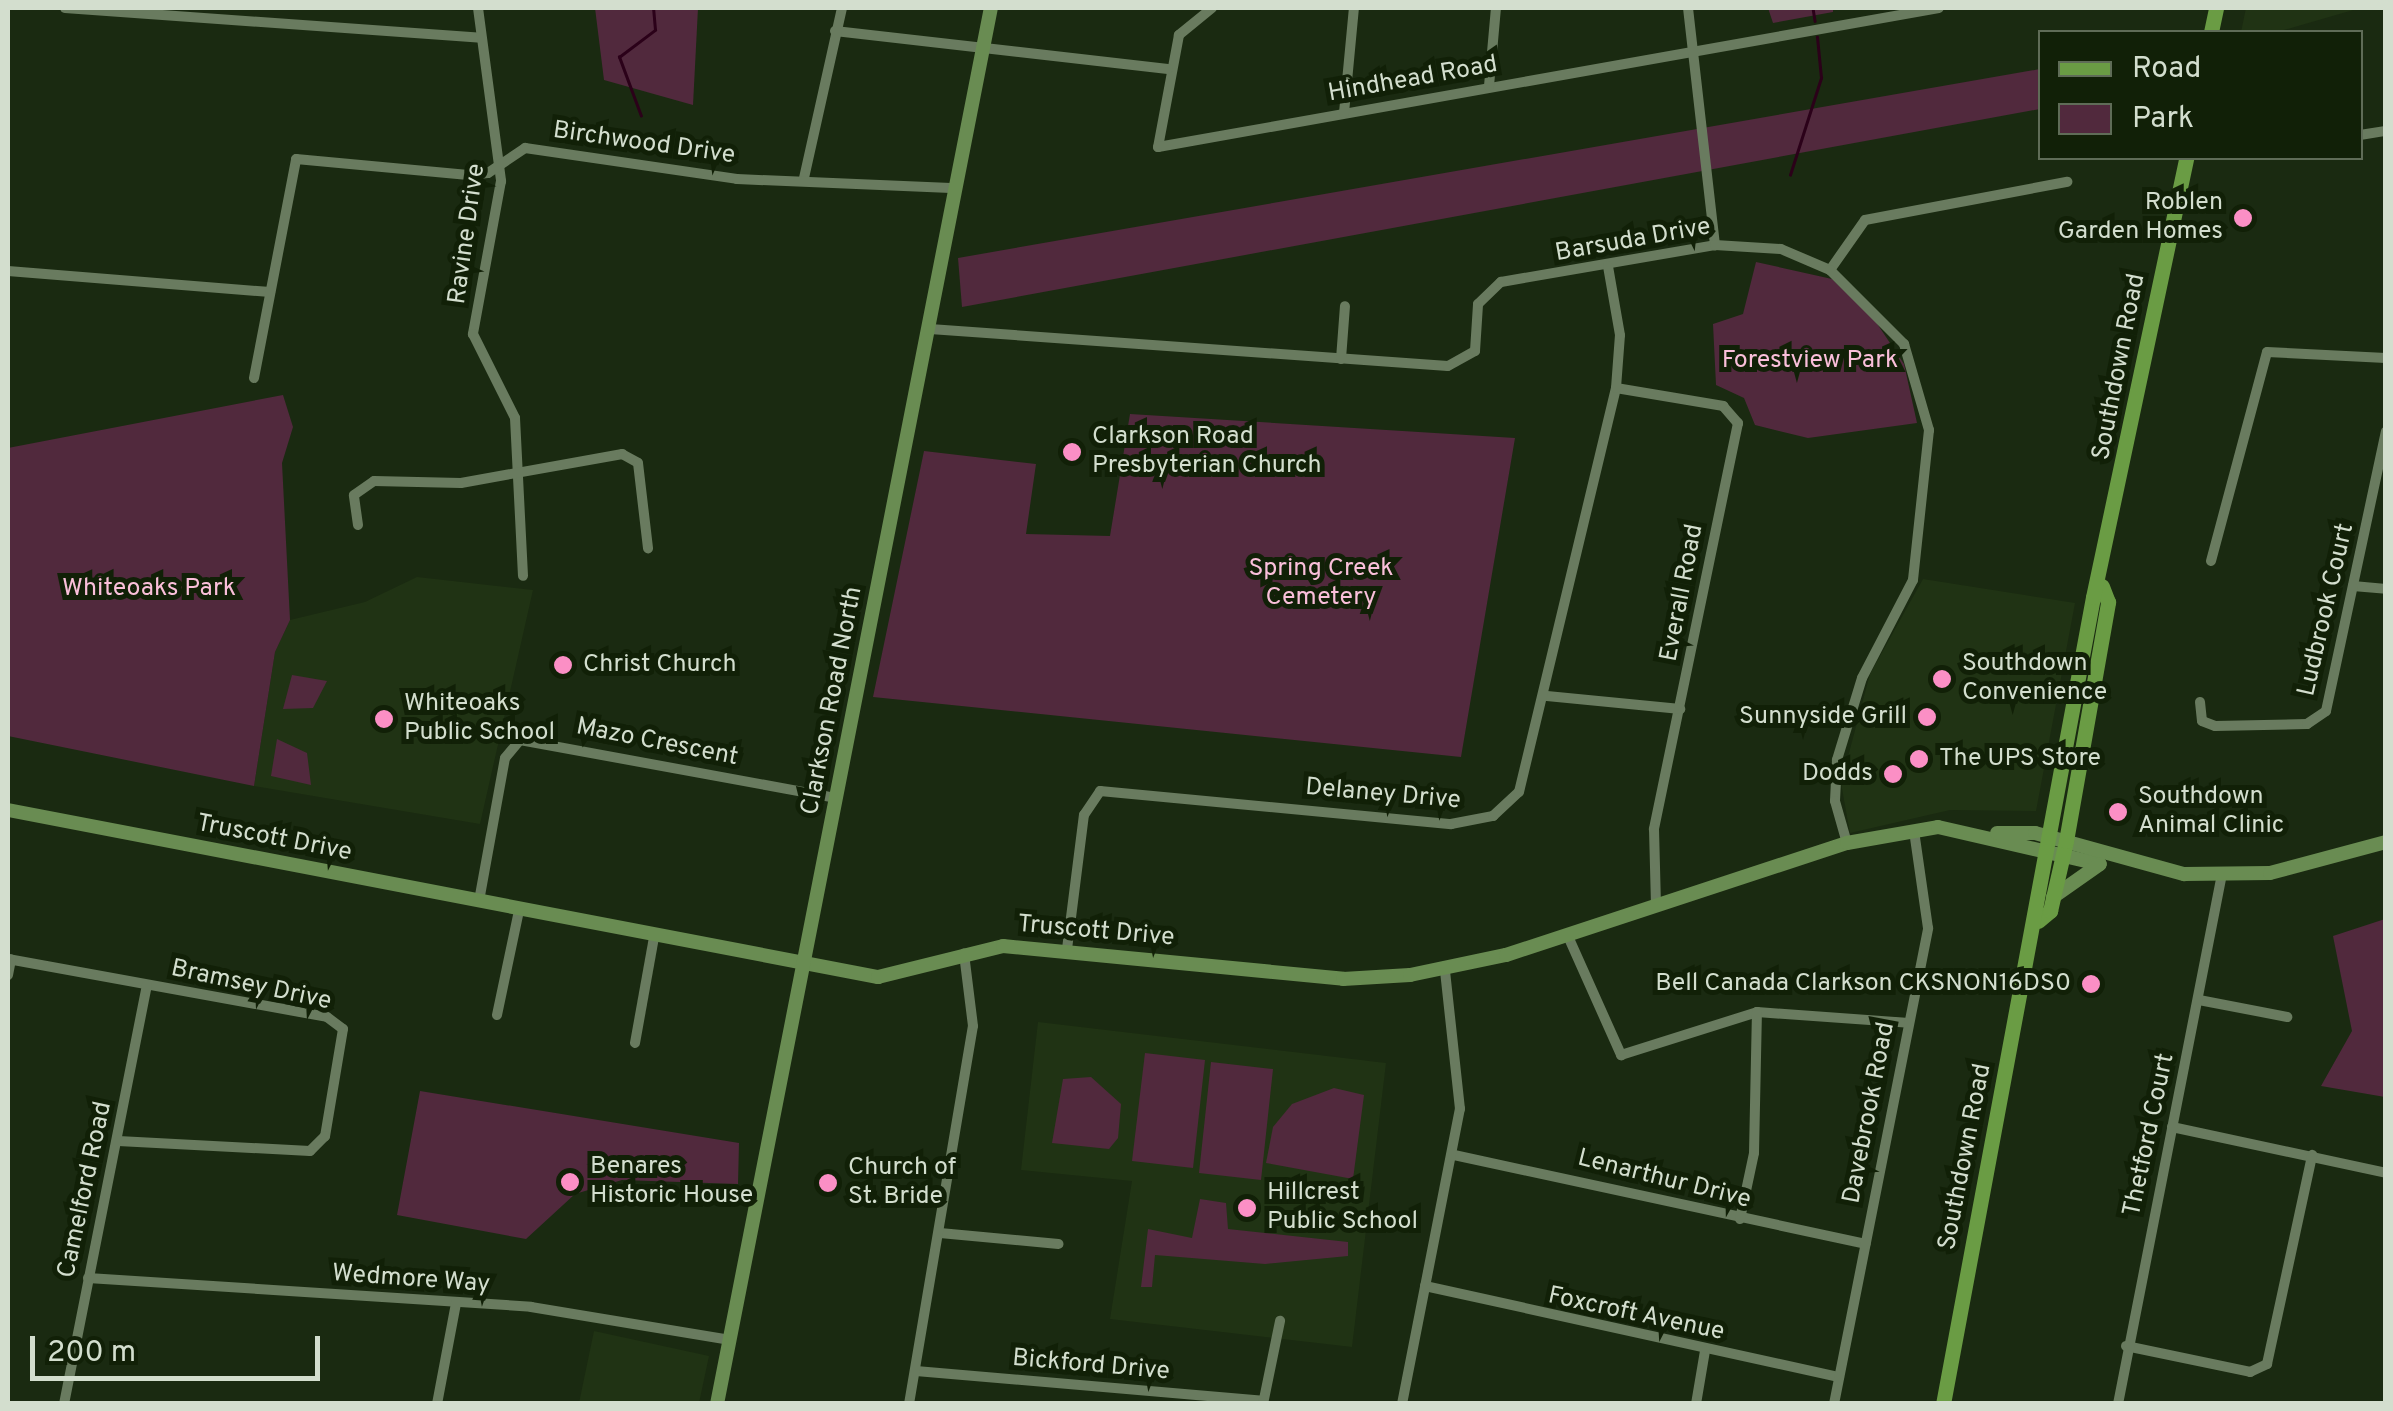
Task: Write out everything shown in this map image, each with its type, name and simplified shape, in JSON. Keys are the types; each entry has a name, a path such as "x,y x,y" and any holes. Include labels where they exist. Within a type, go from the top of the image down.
{"main road":[{"name":"Southdown Road","path":"1944,1404 2038,921 2047,844 2186,160"},
{"name":"Southdown Road","path":"2038,921 2053,898 2065,848 2108,602 2102,586"}],"street":[{"path":"66,8 481,38"},
{"name":"Ravine Drive","path":"478,8 500,166 473,334 516,418 523,576"},
{"path":"804,178 842,8"},
{"name":"Clarkson Road North","path":"717,1404 930,329 951,188 992,8"},
{"path":"835,30 983,53 1168,69 1179,35 1212,8"},
{"path":"1344,113 1354,8"},
{"path":"1489,86 1496,8"},
{"path":"1688,8 1700,50 1716,245"},
{"name":"Hindhead Road","path":"1168,69 1154,140 1166,149 1899,11 1939,8"},
{"name":"Birchwood Drive","path":"254,378 296,159 468,174 500,166 525,148 737,178 804,178 951,188"},
{"path":"1830,270 1866,220 2068,182"},
{"name":"Barsuda Drive","path":"930,329 1457,364 1475,351 1478,304 1493,286 1716,245 1780,249 1830,270 1904,344 1929,430 1913,580 1862,678 1837,760 1835,801 1847,843"},
{"name":"Delaney Drive","path":"1067,949 1086,803 1100,791 1470,822 1519,792 1547,696 1616,388 1620,335 1608,266"},
{"path":"8,271 270,292"},
{"path":"1340,359 1345,306"},
{"path":"2211,562 2266,352 2386,358"},
{"name":"Everall Road","path":"1616,388 1723,406 1738,422 1654,829 1656,903"},
{"name":"Ludbrook Court","path":"2200,702 2202,721 2215,726 2317,720 2329,702 2386,431"},
{"path":"358,526 354,495 374,480 520,476 631,455 648,548"},
{"path":"2353,586 2386,589"},
{"path":"1547,696 1680,710"},
{"name":"Mazo Crescent","path":"480,902 505,758 520,740 837,798"},
{"name":"Truscott Drive","path":"8,810 802,966 878,977 964,954 1067,949 1343,979 1444,970 1847,843 1914,831 1997,834 2065,848 2108,862 2222,874 2336,861 2386,842"},
{"name":"Davebrook Road","path":"1834,1404 1930,909 1914,831"},
{"path":"2053,898 2108,862"},
{"name":"Thetford Court","path":"2118,1404 2126,1346 2222,874"},
{"path":"497,1015 519,911"},
{"path":"1566,934 1621,1054 1757,1012 1908,1023"},
{"path":"635,1043 654,937"},
{"path":"909,1404 976,1001 964,954"},
{"path":"8,975 9,959"},
{"name":"Bramsey Drive","path":"9,959 327,1017 344,1040 325,1136 310,1151 118,1141"},
{"path":"1402,1404 1454,1155 1461,1083 1444,970"},
{"name":"Camelford Road","path":"64,1404 147,985"},
{"path":"2198,1000 2288,1017"},
{"path":"1740,1219 1754,1153 1757,1012"},
{"path":"2172,1127 2386,1173"},
{"name":"Lenarthur Drive","path":"1454,1155 1865,1244"},
{"path":"2126,1346 2250,1372 2268,1364 2312,1156"},
{"path":"940,1233 1058,1244"},
{"name":"Wedmore Way","path":"88,1278 456,1304 730,1340"},
{"name":"Foxcroft Avenue","path":"1425,1286 1705,1351 1839,1376"},
{"path":"438,1404 456,1304"},
{"path":"1263,1402 1280,1321"},
{"path":"1696,1404 1705,1351"},
{"name":"Bickford Drive","path":"916,1371 1263,1402"}],"shaded area":[{"path":"2246,8 2360,8 2284,30 2241,30"},
{"name":"Whiteoaks Public School","path":"417,577 533,590 480,824 254,786 275,652 290,620 365,602"},
{"path":"1923,579 2075,603 2036,811 1950,810 1850,833 1841,783 1870,674"},
{"name":"Hillcrest Public School","path":"1038,1022 1386,1063 1352,1347 1110,1319 1132,1181 1021,1170"},
{"path":"594,1331 709,1356 699,1403 579,1403"}],"green space":[{"path":"595,8 698,8 693,105 604,80"},
{"path":"1768,8 1833,8 1833,12 1773,23"},
{"path":"2038,69 2038,109 962,307 958,258"},
{"name":"Forestview Park","path":"1756,262 1832,279 1874,319 1904,364 1917,423 1808,438 1755,425 1744,398 1716,385 1713,324 1743,314"},
{"name":"Whiteoaks Park","path":"283,395 293,427 282,463 290,620 275,652 254,786 8,736 8,448"},
{"name":"Spring Creek Cemetery","path":"1130,414 1515,438 1461,757 873,697 924,451 1036,464 1026,534 1110,536"},
{"path":"292,675 327,681 313,708 283,709"},
{"path":"277,739 307,753 311,785 271,776"},
{"path":"2385,919 2385,1097 2321,1086 2352,1031 2333,936"},
{"path":"1145,1053 1205,1060 1193,1168 1132,1161"},
{"path":"1211,1062 1273,1069 1261,1180 1199,1173"},
{"path":"1091,1077 1121,1104 1118,1138 1109,1149 1052,1143 1063,1079"},
{"path":"1334,1088 1364,1095 1353,1179 1266,1163 1273,1127 1292,1104"},
{"path":"420,1091 739,1143 738,1184 622,1180 575,1194 526,1239 397,1215"},
{"path":"1200,1199 1226,1203 1228,1229 1348,1242 1348,1256 1265,1264 1155,1255 1152,1287 1141,1287 1148,1229 1192,1238"}],"waterway":[{"path":"641,116 619,57 655,30 653,8"},
{"path":"1813,8 1815,21"},
{"path":"1790,175 1821,78 1817,37"}],"place":[{"name":"Roblen Garden Homes","path":"2243,218"},
{"name":"Clarkson Road Presbyterian Church","path":"1072,452"},
{"name":"Christ Church","path":"563,665"},
{"name":"Southdown Convenience","path":"1942,679"},
{"name":"Sunnyside Grill","path":"1927,717"},
{"name":"Whiteoaks Public School","path":"384,719"},
{"name":"The UPS Store","path":"1919,759"},
{"name":"Dodds","path":"1893,774"},
{"name":"Southdown Animal Clinic","path":"2118,812"},
{"name":"Bell Canada Clarkson CKSNON16DS0","path":"2091,984"},
{"name":"Benares Historic House","path":"570,1182"},
{"name":"Church of St. Bride","path":"828,1183"},
{"name":"Hillcrest Public School","path":"1247,1208"}]}
